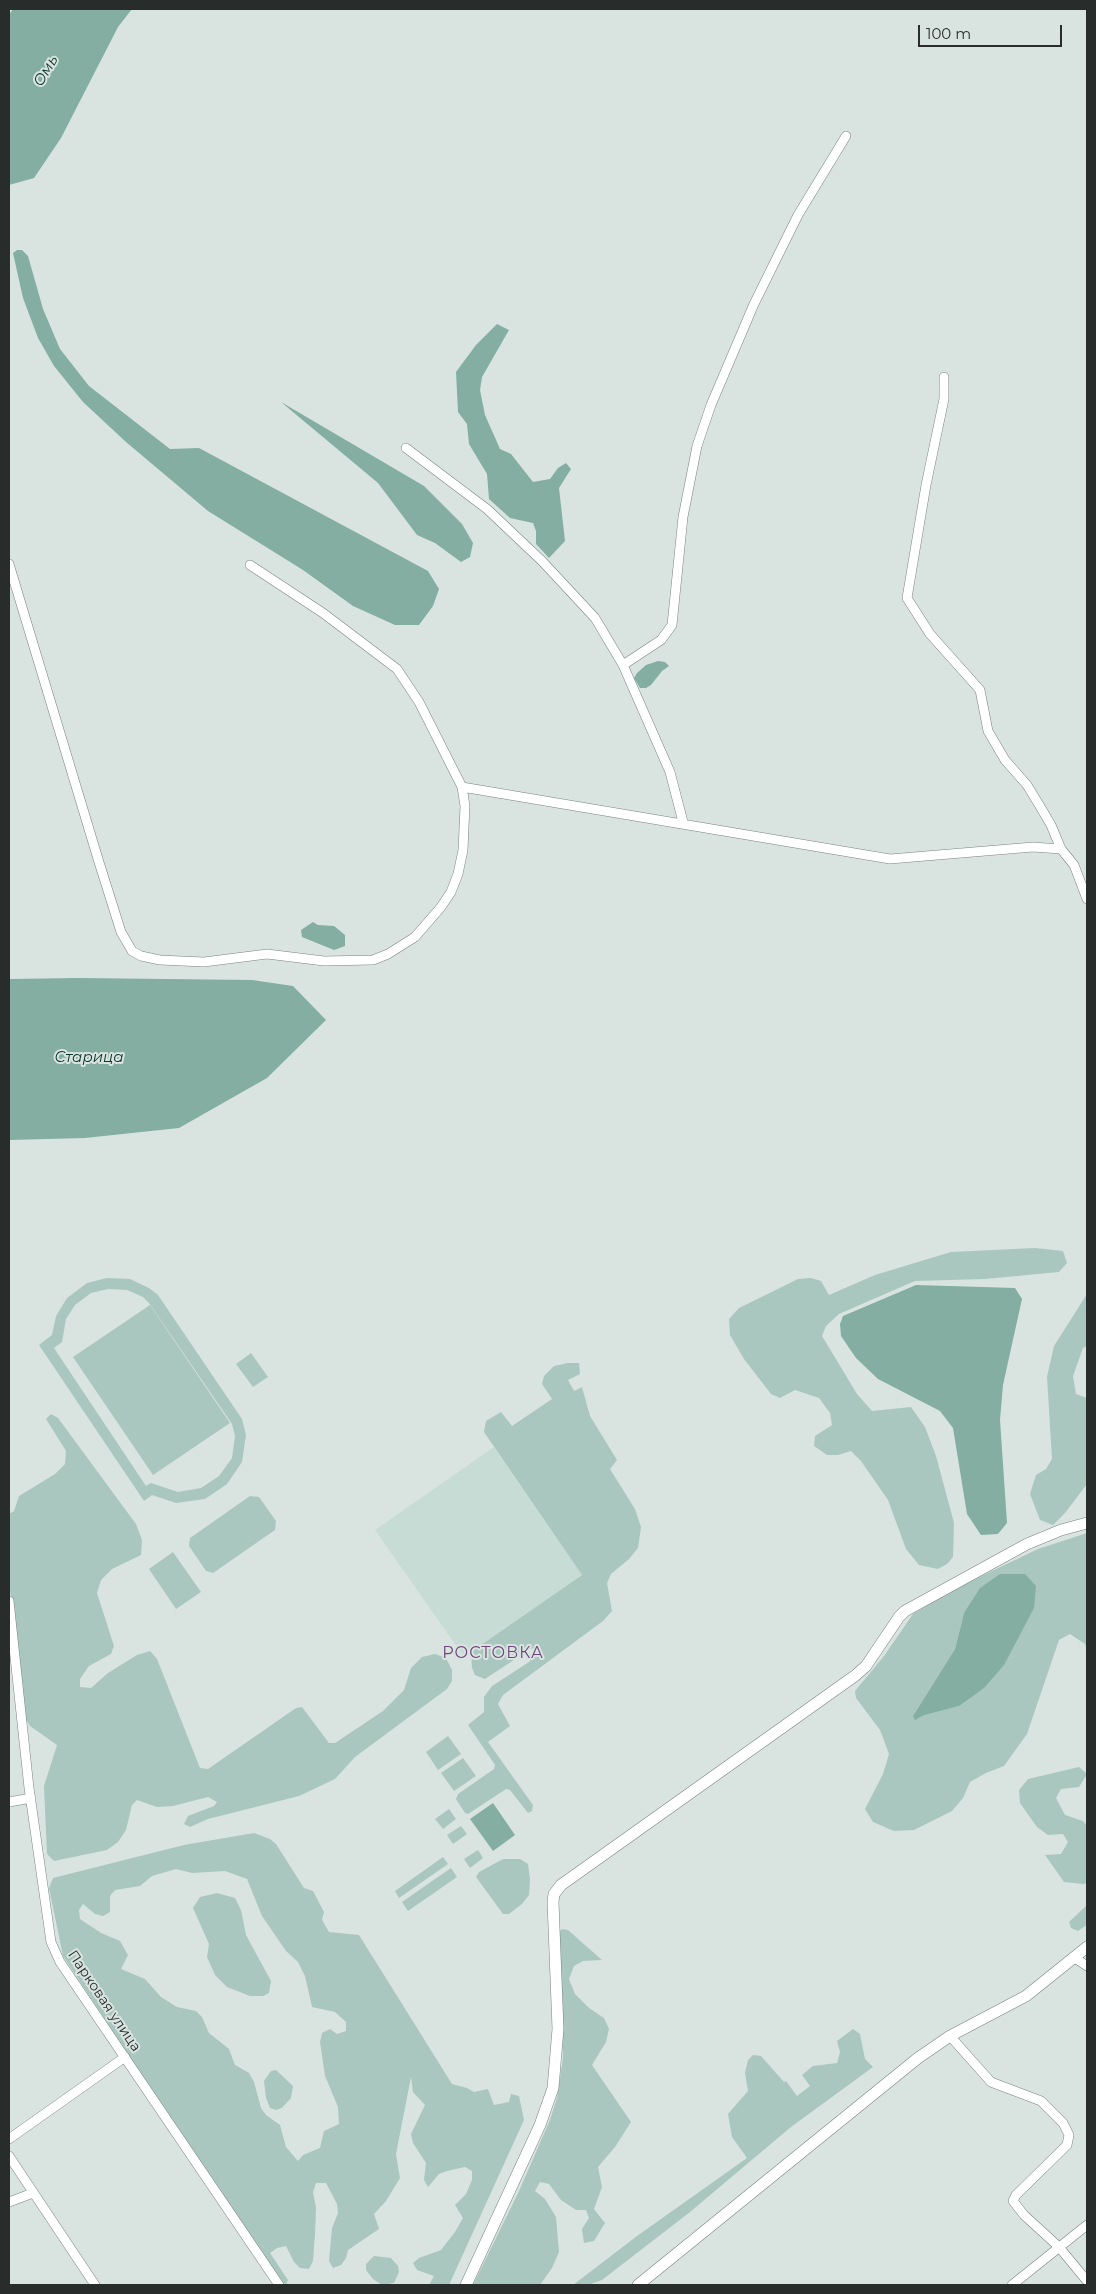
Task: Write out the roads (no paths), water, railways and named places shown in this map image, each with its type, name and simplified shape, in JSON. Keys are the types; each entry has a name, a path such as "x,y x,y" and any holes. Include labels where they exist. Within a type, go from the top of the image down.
{"street":[{"path":"623,665 662,640 672,625 683,517 698,446 711,405 754,304 798,215 846,136"},
{"path":"944,377 944,399 907,598 930,634 980,690 988,731 1005,760 1027,786 1041,808 1051,825 1061,849 1074,865 1087,899"},
{"path":"406,448 487,509 542,561 595,618 623,665 670,772 683,822"},
{"path":"9,564 121,932 132,951 141,956 160,960 204,962 267,954 324,961 356,962 373,960 388,954 415,937 441,907 451,892 458,874 463,850 465,806 462,787 420,702 397,670 323,613 250,564"},
{"path":"462,787 533,800 683,822 890,859 1033,847 1061,849"},
{"path":"466,2285 540,2125 553,2088 558,2029 553,1902 554,1894 561,1885 856,1675 866,1666 898,1616 905,1611 1027,1544 1061,1530 1087,1523"},
{"name":"Парковая улица","path":"9,1601 31,1798 51,1942 60,1962 279,2285"},
{"path":"9,1802 31,1798"},
{"path":"638,2285 918,2058 950,2036 1026,1996 1087,1947"},
{"path":"1075,1958 1087,1966"},
{"path":"950,2036 992,2082 1041,2101 1063,2123 1069,2135 1067,2145 1016,2196 1014,2201 1024,2215 1059,2247 1087,2281"},
{"path":"9,2140 125,2057"},
{"path":"9,2156 95,2285"},
{"path":"9,2202 34,2193"},
{"path":"1012,2285 1087,2225"}],"water":[{"name":"Омь","path":"13,9 132,9 118,27 61,138 34,178 9,185 9,15"},
{"path":"17,250 22,250 28,256 43,309 60,349 89,386 170,449 199,448 428,571 439,589 433,606 419,625 395,625 353,606 303,570 208,511 126,442 83,402 54,366 38,338 23,298 13,253"},
{"path":"497,324 509,330 482,377 480,390 485,415 500,449 511,454 533,482 550,479 558,468 566,463 571,469 559,488 565,541 549,558 536,544 536,531 533,523 510,518 489,499 487,474 469,444 467,424 458,412 456,372 476,345"},
{"path":"281,402 424,486 462,524 473,543 470,557 461,562 435,543 417,535 378,483"},
{"path":"658,661 665,662 669,666 662,671 651,685 646,688 640,688 634,678 637,673 646,665"},
{"path":"313,922 318,925 334,926 345,935 345,946 334,950 302,937 301,930"},
{"name":"Старица","path":"9,979 252,980 293,986 326,1020 267,1078 179,1128 85,1138 9,1140"},
{"path":"916,1285 1015,1288 1022,1299 1003,1385 1000,1420 1007,1523 998,1534 981,1535 967,1514 953,1428 940,1411 878,1379 856,1358 841,1336 840,1324 843,1316"},
{"path":"1000,1574 1025,1574 1036,1586 1034,1608 1004,1665 984,1688 959,1706 924,1715 915,1720 913,1716 955,1649 964,1613 980,1588"},
{"path":"493,1803 515,1835 493,1851 470,1819"}],"district":[{"name":"РОСТОВКА","path":"493,1653"}]}
